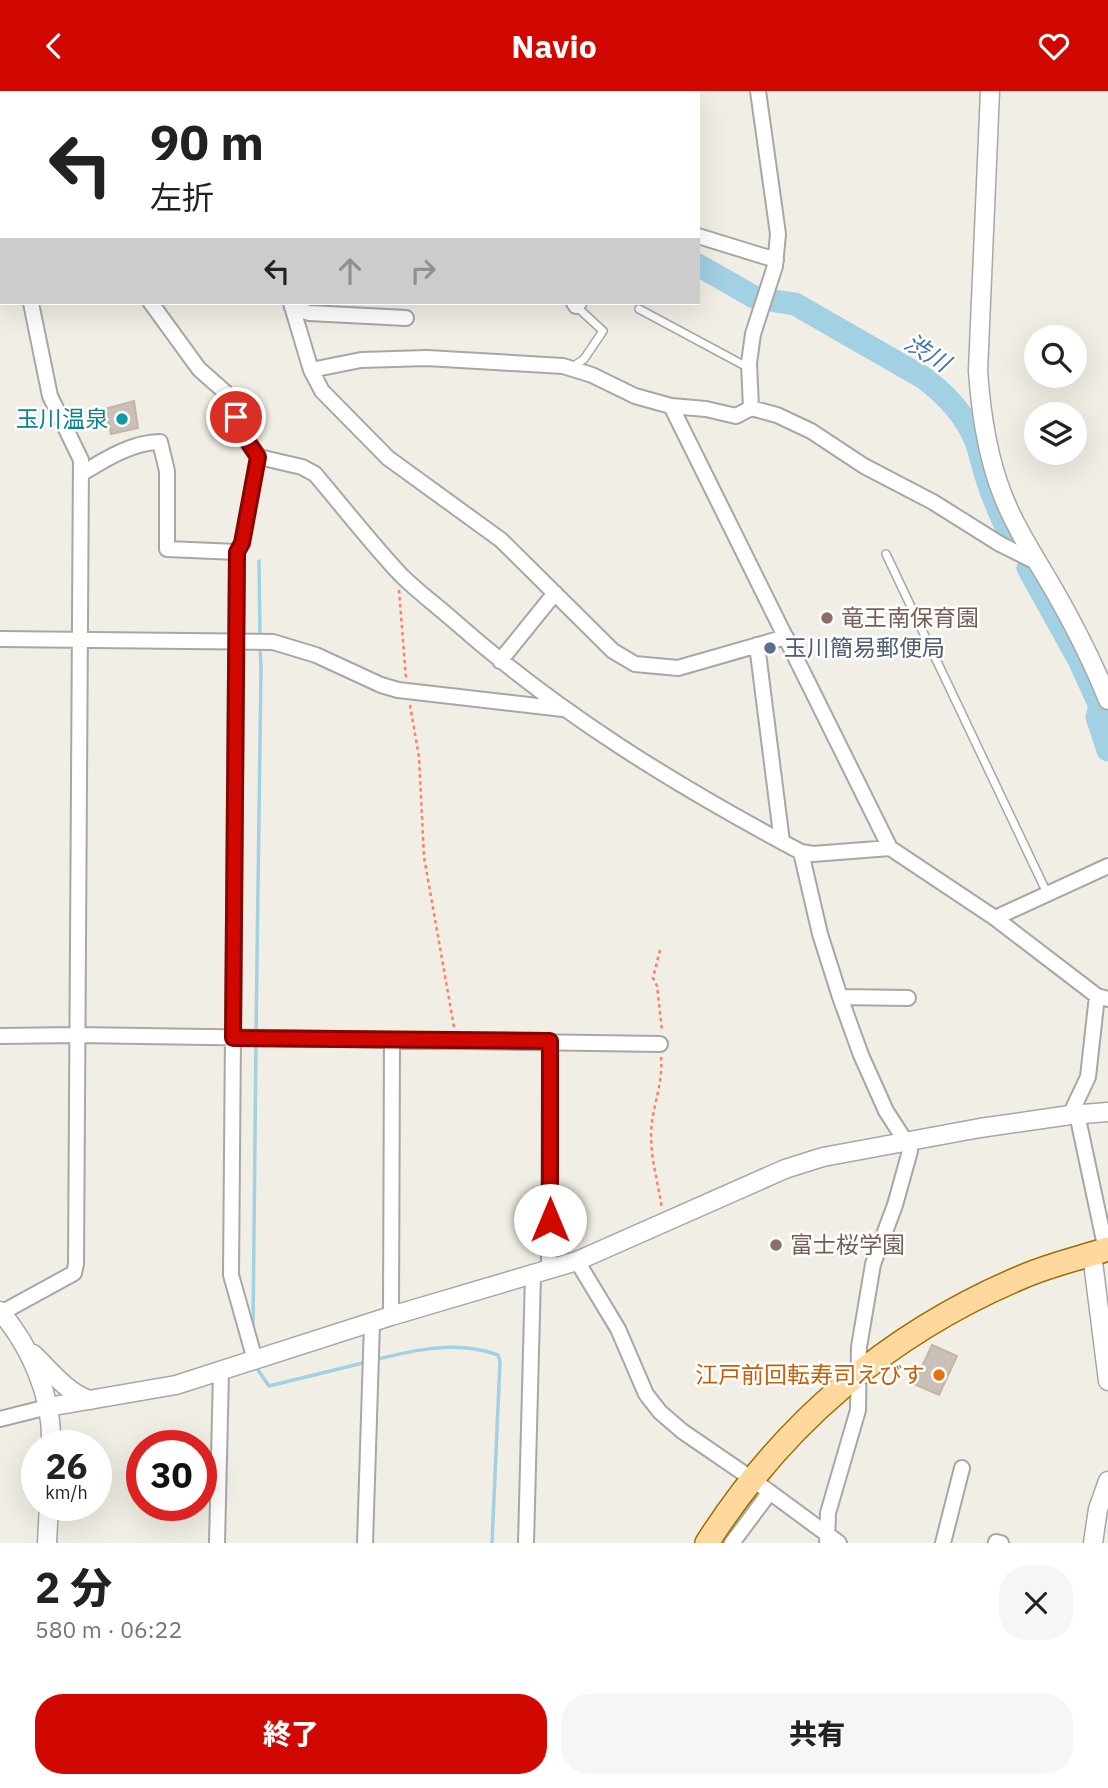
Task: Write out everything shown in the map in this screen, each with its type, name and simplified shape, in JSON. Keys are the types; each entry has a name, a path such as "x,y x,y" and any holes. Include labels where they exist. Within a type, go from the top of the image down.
{"main road":[{"path":"707,1543 761,1486 814,1412 882,1353 961,1305 1024,1276 1102,1251"}],"street":[{"path":"751,408 750,368 758,315 776,260 777,225 758,91"},
{"path":"990,91 978,371 981,409 990,456 1017,527 1074,627 1108,700"},
{"path":"700,237 776,260"},
{"path":"31,305 50,396 81,460 76,1264 74,1273 1,1312 26,1346 63,1384 90,1400"},
{"path":"152,305 198,369 225,392 248,442 258,457 302,467 314,474 402,575 499,661 564,710 640,761 801,852 813,855 890,848"},
{"path":"291,305 309,313 406,319"},
{"path":"291,305 311,370 322,391 388,458 501,540 613,651 635,664 678,668 786,637"},
{"path":"311,370 361,360 427,358 536,364 570,368 592,375 635,396 671,406 706,409 736,416 751,408 777,415 811,431 864,466 933,502 1000,544 1038,563"},
{"path":"671,406 890,848 995,918 1102,998 1088,1076 1073,1114 1102,1251 1108,1381"},
{"path":"81,474 105,459 148,442 160,442 167,471 167,549 237,552 231,1275 255,1360"},
{"path":"499,661 555,593"},
{"path":"0,639 273,642 316,655 381,685 407,691 564,710"},
{"path":"757,645 782,842"},
{"path":"801,852 820,934 840,997 861,1055 886,1111 909,1151 895,1205 873,1264 859,1347 858,1411 828,1513 831,1540"},
{"path":"995,918 1108,866"},
{"path":"840,997 908,998"},
{"path":"0,1036 660,1044"},
{"path":"391,1316 392,1040"},
{"path":"526,1543 550,1041"},
{"path":"0,1419 48,1407 176,1385 391,1316 541,1273 577,1261 785,1169 823,1157 1073,1114 1108,1112"},
{"path":"577,1261 618,1329 646,1394 660,1412 831,1540"},
{"path":"365,1543 372,1323"},
{"path":"26,1346 48,1407 50,1430"},
{"path":"217,1543 221,1372"},
{"path":"943,1543 962,1468"},
{"path":"1093,1543 1098,1509 1108,1481"},
{"path":"732,1543 761,1486"},
{"path":"47,1543 48,1521"}],"lane":[{"path":"570,368 584,359 603,331 577,305"},
{"path":"639,309 750,368"},
{"path":"237,552 242,543 258,457"},
{"path":"886,554 1047,893"}],"path":[{"path":"402,575 398,584 407,691 419,757 428,880 457,1041"},
{"path":"660,950 653,978 657,986 662,1034 660,1044 663,1075 652,1124 652,1166 657,1173 664,1223"}],"building":[{"name":"玉川温泉","path":"134,401 138,428 111,434 105,409"},
{"path":"932,1345 957,1356 939,1395 914,1384"}],"waterway":[{"name":"渋川","path":"700,266 754,297"},
{"name":"渋川","path":"775,301 795,304 924,378 947,398 960,413 975,439 1001,517 1013,540"},
{"path":"259,561 260,639"},
{"name":"渋川","path":"1028,568 1079,660 1100,706 1097,717 1108,750"},
{"path":"256,1034 260,647"},
{"path":"253,1328 256,1042"},
{"path":"374,1360 420,1350 451,1347 483,1350 498,1355 500,1362 492,1543"},
{"path":"258,1370 269,1386 367,1362"}],"place":[{"name":"玉川温泉","path":"122,419"},
{"name":"竜王南保育園","path":"827,618"},
{"name":"玉川簡易郵便局","path":"770,648"},
{"name":"富士桜学園","path":"776,1245"},
{"name":"江戸前回転寿司えびす","path":"939,1375"}],"route":[{"path":"236,417 258,457 242,543 237,552 233,1038 550,1041 550,1220"}]}
